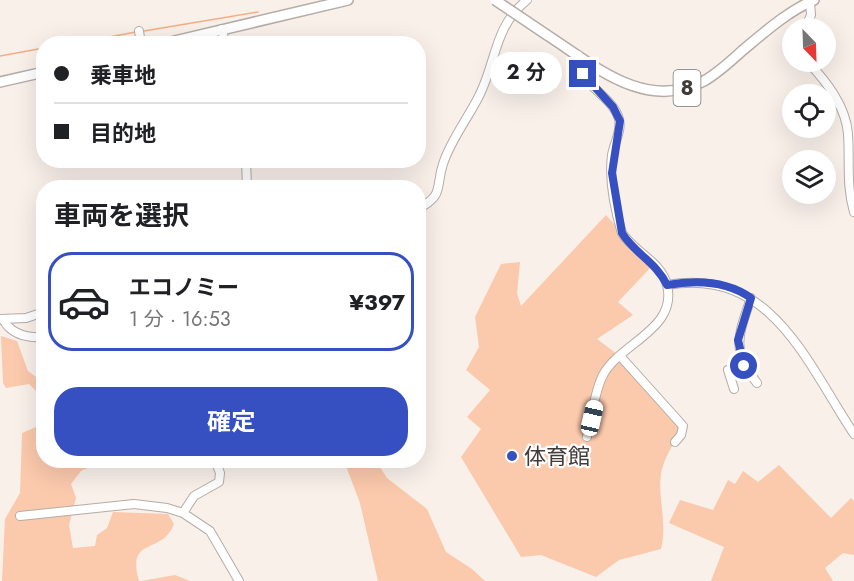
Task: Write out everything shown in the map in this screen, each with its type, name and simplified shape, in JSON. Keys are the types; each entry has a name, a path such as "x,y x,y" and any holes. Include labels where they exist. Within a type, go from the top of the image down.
{"main road":[{"path":"194,36 348,0"},
{"name":"8","path":"495,0 578,55 636,89 651,92 680,90 709,78 782,18 812,1"},
{"path":"0,82 36,74"}],"street":[{"path":"426,205 439,193 443,164 482,91 503,26 527,0"},
{"path":"810,18 812,1"},
{"path":"222,29 223,36"},
{"path":"139,32 140,36"},
{"path":"578,55 579,66 588,83 613,107 620,121 612,173 622,233 658,269 667,285 666,309 662,315 652,328 604,373 587,437"},
{"path":"816,72 831,91 846,121 847,180 854,212"},
{"path":"667,285 707,283 734,289 766,307 782,324 854,434"},
{"path":"751,298 738,340 743,364 757,383"},
{"path":"36,315 26,318 2,319 7,327 21,336 36,337"},
{"path":"621,357 683,426 681,435 675,442"},
{"path":"734,389 728,370 743,364"},
{"path":"183,513 194,496 219,483 218,468"},
{"path":"20,516 134,504 150,504 183,513 210,531 239,581"}],"shaded area":[{"path":"606,215 615,225 625,244 651,267 618,302 633,315 597,339 621,357 683,426 662,469 660,488 663,539 661,549 619,560 596,577 541,555 521,557 461,457 481,429 467,417 490,390 466,370 479,347 475,317 501,264 520,262 517,293 521,306"},
{"path":"1,336 17,341 28,371 36,377 36,391 29,384 6,388 3,383"},
{"path":"36,427 36,468 88,468 81,471 71,484 76,498 69,525 73,548 95,546 97,535 107,528 113,512 168,514 174,524 169,534 141,551 137,557 136,567 139,581 2,581 5,519 20,493 22,433"},
{"path":"779,465 831,518 851,498 854,501 854,555 843,553 825,568 833,581 711,581 724,547 669,523 680,500 713,510 728,480 735,484 743,471 758,482"},
{"path":"347,468 381,468 387,478 427,509 446,552 472,569 485,581 378,581 360,503"},
{"path":"175,575 190,581 141,581"}],"waterway":[{"path":"144,31 258,12"},
{"path":"114,36 136,32"},
{"path":"0,56 36,49"}],"place":[{"name":"体育館","path":"512,456"}],"route":[{"path":"583,74 588,83 613,107 620,121 613,153 612,173 622,233 654,264 663,275 667,285 683,282 707,283 734,289 751,298 738,340 744,366"}]}
